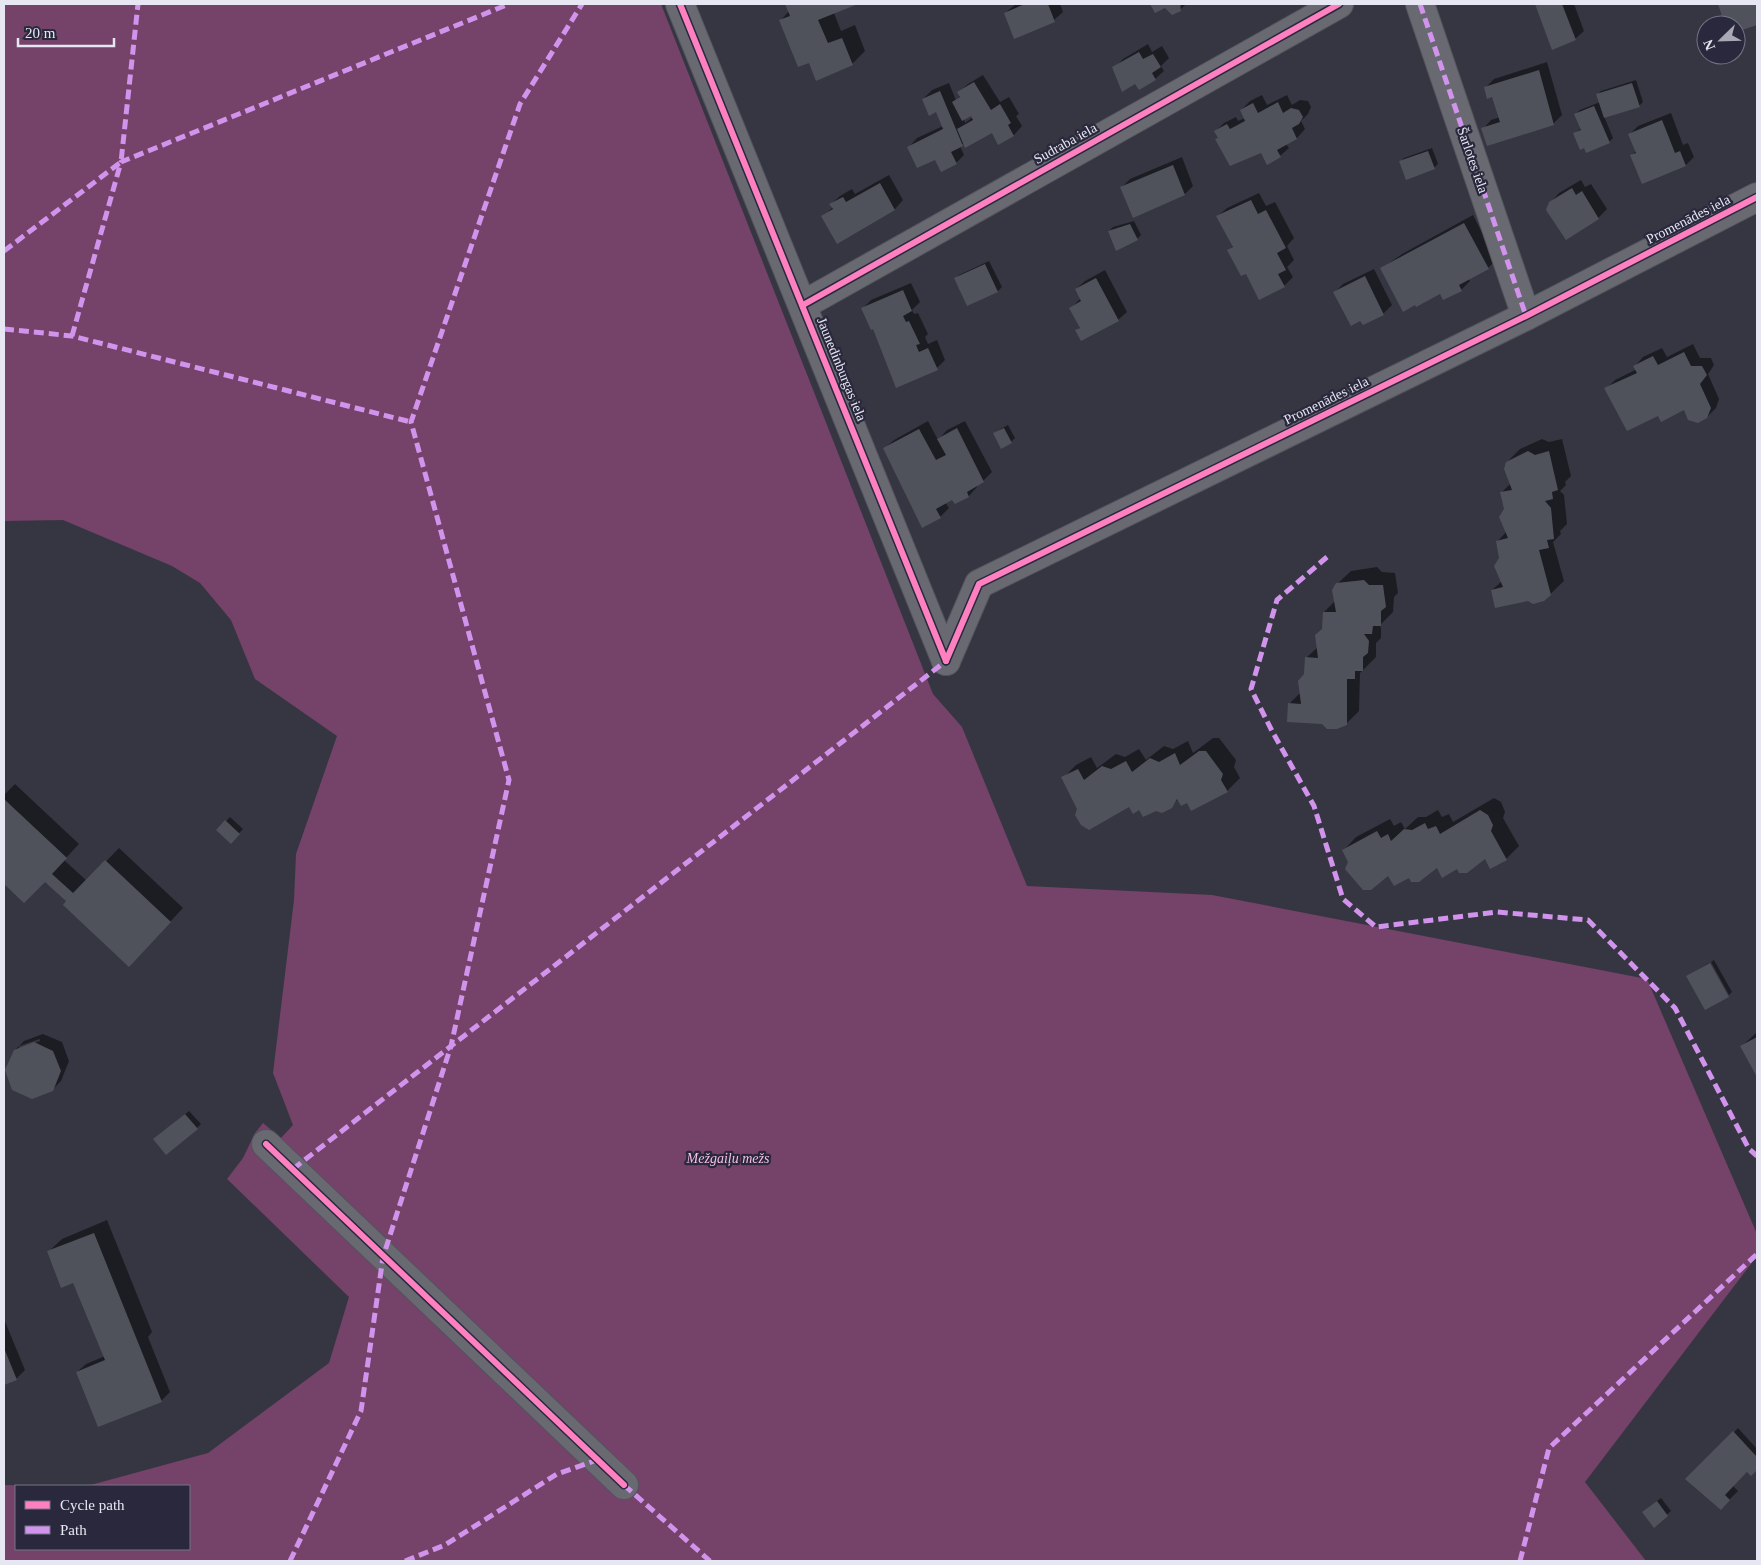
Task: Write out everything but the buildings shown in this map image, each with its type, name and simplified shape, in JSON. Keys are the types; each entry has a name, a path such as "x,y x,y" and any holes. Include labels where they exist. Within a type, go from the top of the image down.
{"street":[{"name":"Jaunedinburgas iela","path":"680,4 946,661"},
{"name":"Sudraba iela","path":"803,305 1340,4"},
{"name":"Šarlotes iela","path":"1420,4 1526,316"},
{"name":"Promenādes iela","path":"946,661 979,584 1526,316 1757,197"},
{"path":"266,1144 624,1485"}],"green space":[{"name":"Mežgaiļu mežs","path":"4,4 661,4 933,694 962,727 1027,886 1212,895 1647,979 1757,1234 1757,1256 1585,1482 1646,1561 4,1561 4,1485 15,1485 15,1550 190,1550 190,1485 91,1485 208,1453 329,1363 349,1297 227,1179 243,1158 255,1133 263,1123 281,1138 293,1125 273,1073 294,900 296,854 337,736 255,679 231,620 200,583 172,566 63,520 4,521"}],"marked path":[{"path":"4,251 121,162 138,4"},
{"path":"72,336 121,162 509,4"},
{"path":"290,1561 361,1411 383,1257 451,1046 509,780 411,422 520,104 582,4"},
{"path":"1420,4 1526,316"},
{"path":"4,329 72,336 411,422"},
{"path":"1327,557 1277,600 1251,689 1314,806 1343,899 1376,927 1497,912 1588,920 1675,1008 1749,1149 1757,1156"},
{"path":"293,1169 946,661 945,657"},
{"path":"1520,1561 1549,1448 1757,1254"},
{"path":"405,1561 445,1545 557,1474 597,1460"},
{"path":"624,1485 710,1561"}],"cycle path":[{"path":"680,4 946,661"},
{"path":"803,305 1339,4"},
{"path":"946,661 979,584 1526,316 1757,197"},
{"path":"266,1144 624,1485"}]}
